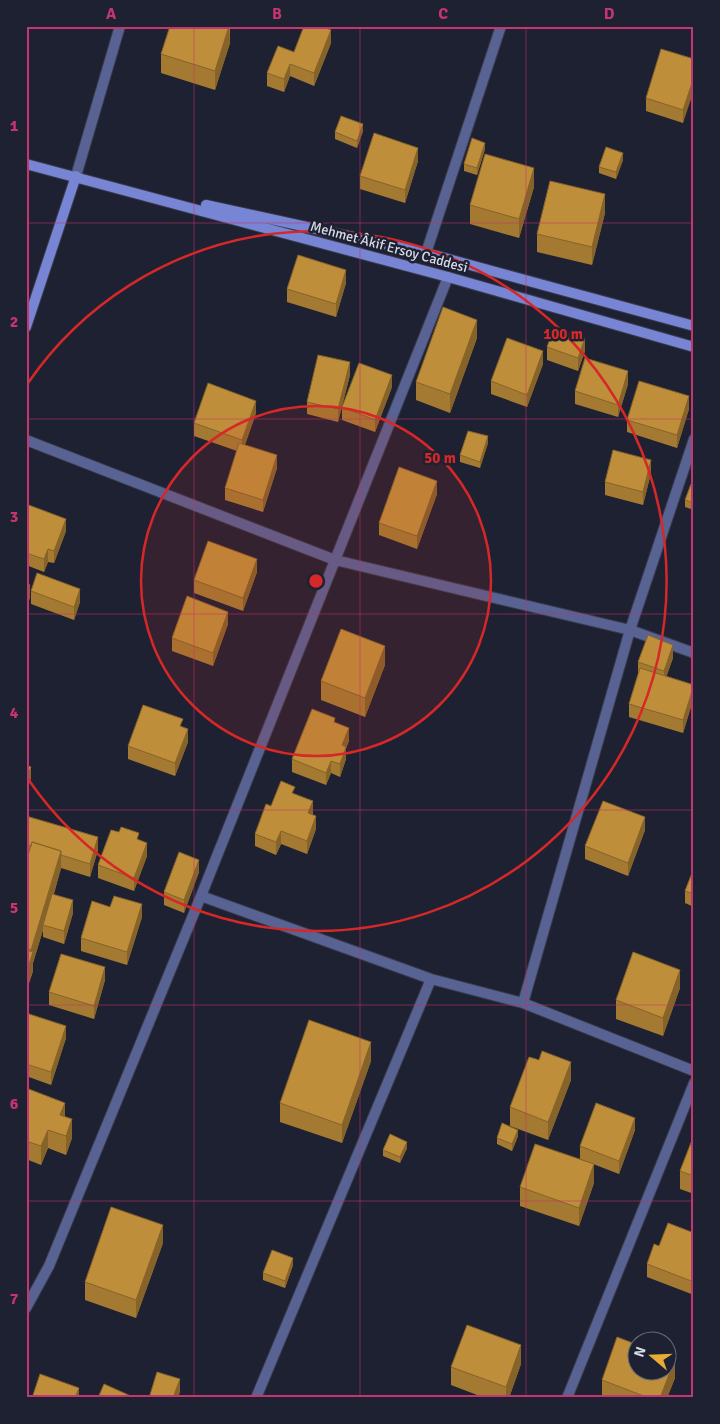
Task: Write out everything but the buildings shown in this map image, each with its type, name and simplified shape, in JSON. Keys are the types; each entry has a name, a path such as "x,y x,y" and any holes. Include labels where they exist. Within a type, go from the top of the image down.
{"main road":[{"name":"Mehmet Âkif Ersoy Caddesi","path":"26,164 426,253 694,326"},
{"name":"Mehmet Âkif Ersoy Caddesi","path":"76,176 448,277 694,347"},
{"path":"26,327 76,176"}],"street":[{"path":"76,176 120,26"},
{"path":"426,253 501,26"},
{"path":"26,1308 49,1266 200,896 448,277"},
{"path":"523,1003 630,630 694,439"},
{"path":"26,440 335,560 630,630 694,653"},
{"path":"200,896 431,979 523,1003 694,1070"},
{"path":"256,1398 431,979"},
{"path":"566,1398 694,1083"}]}
